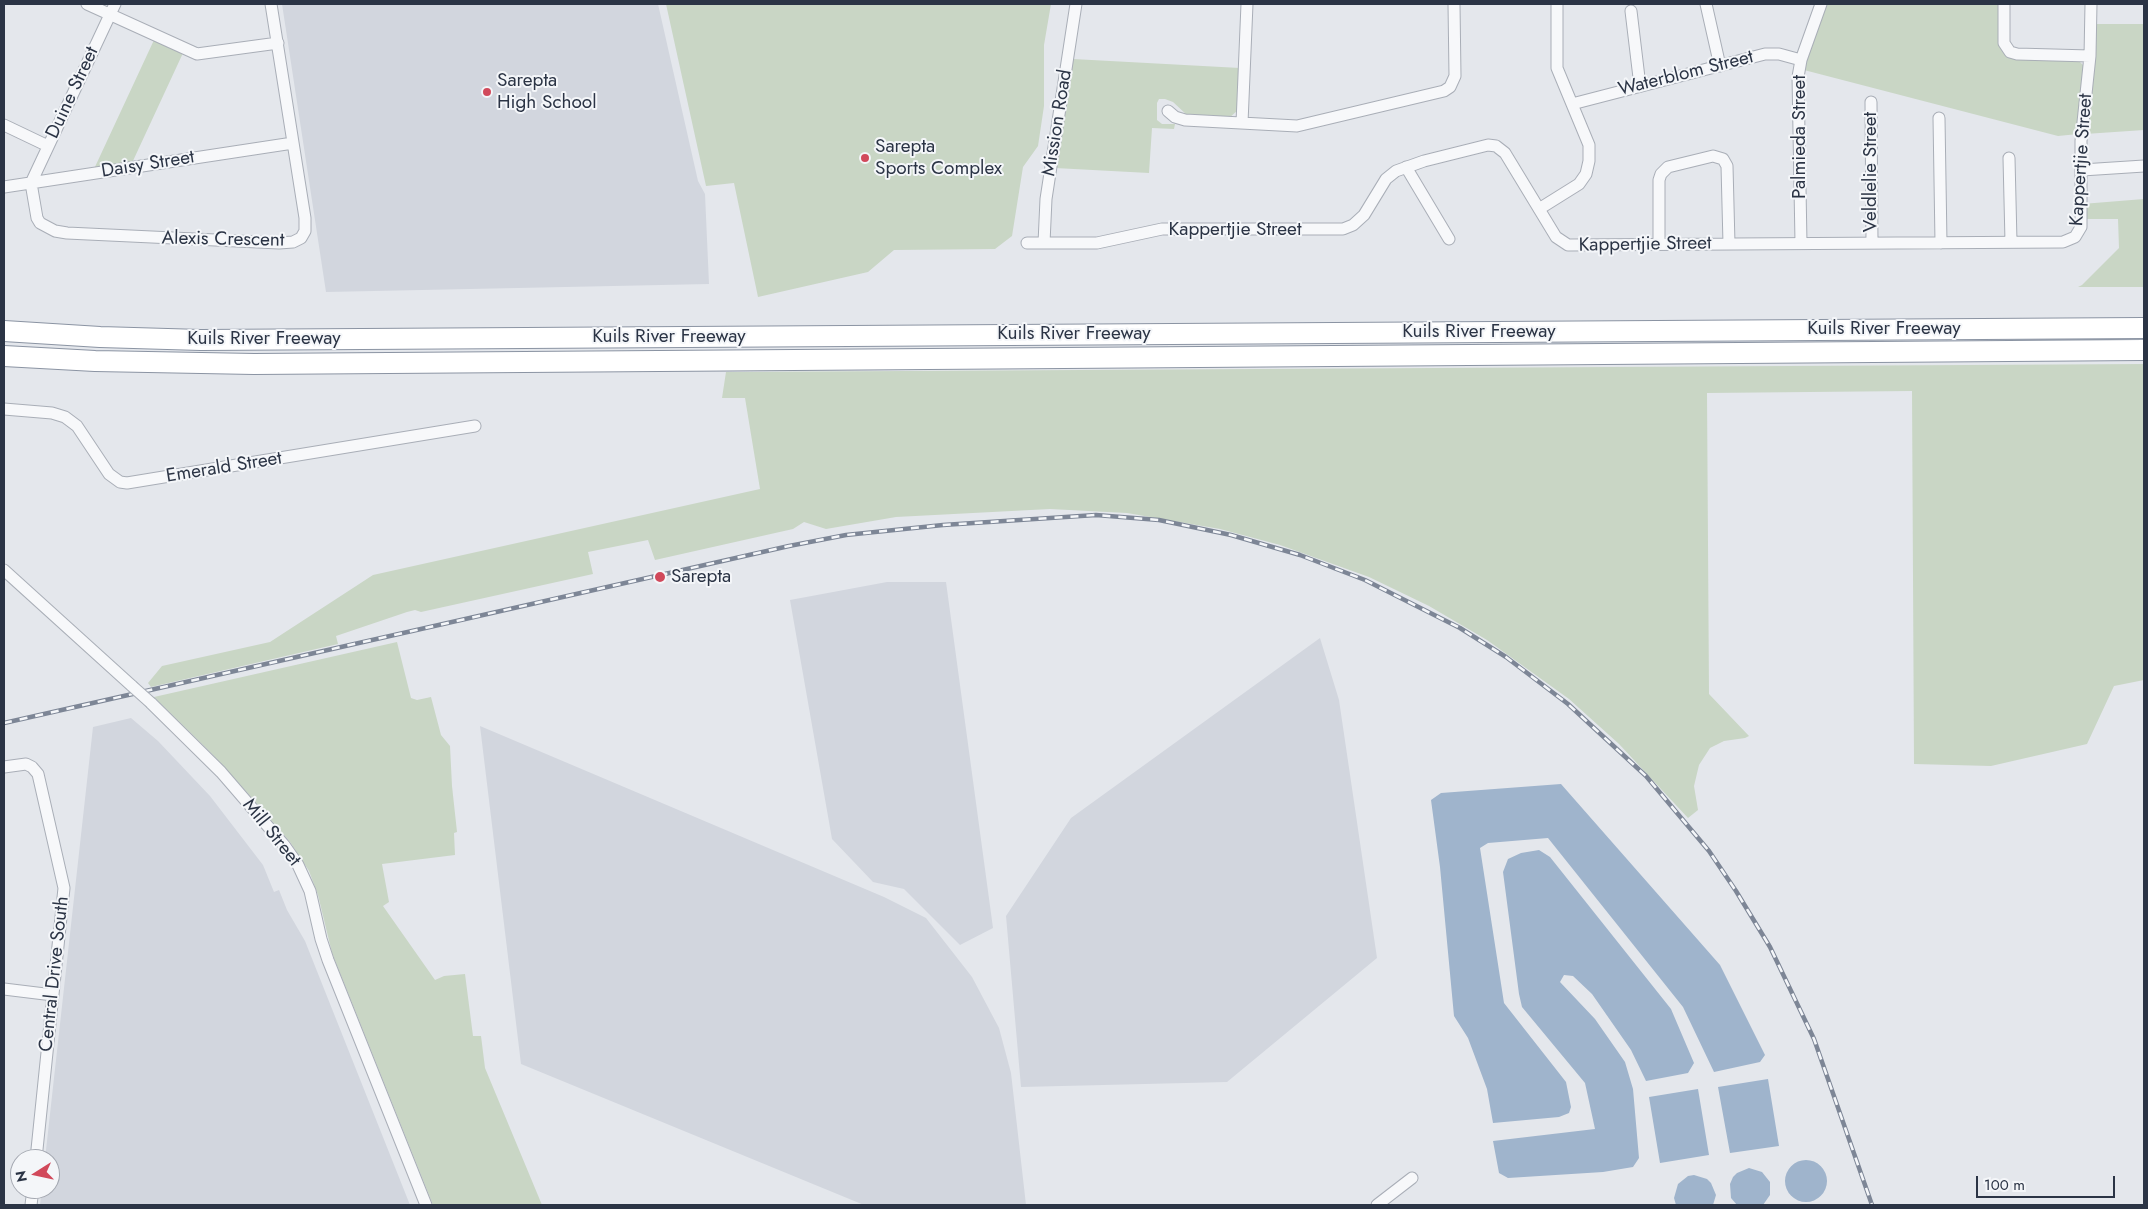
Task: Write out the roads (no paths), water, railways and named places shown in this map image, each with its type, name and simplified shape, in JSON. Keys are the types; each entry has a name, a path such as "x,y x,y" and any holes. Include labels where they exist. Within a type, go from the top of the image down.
{"highway":[{"name":"Kuils River Freeway","path":"4,332 200,340 2144,328"},
{"name":"Kuils River Freeway","path":"4,356 95,362 254,364 2144,350"}],"street":[{"path":"87,4 113,9 197,54 278,43"},
{"name":"Alexis Crescent","path":"31,183 38,218 45,227 55,231 118,236 279,243 293,242 301,238 305,231 271,4"},
{"name":"Mission Road","path":"1044,243 1046,199 1076,4"},
{"path":"1242,123 1247,4"},
{"path":"1168,111 1175,117 1185,120 1303,126 1444,91 1450,87 1454,76 1454,4"},
{"path":"1538,209 1578,184 1586,174 1589,160 1589,145 1557,68 1557,4"},
{"path":"1706,4 1720,66"},
{"name":"Palmieda Street","path":"1801,243 1798,91 1801,60 1819,4"},
{"path":"2004,4 2004,43 2010,52 2017,54 2090,56"},
{"name":"Kappertjie Street","path":"1027,243 1097,243 1162,229 1343,229 1353,225 1364,215 1386,179 1406,167 1484,146 1496,146 1505,154 1556,238 1568,246 1872,242 2057,243 2075,237 2081,227 2082,119 2090,56 2091,4"},
{"name":"Duine Street","path":"31,183 113,9"},
{"path":"1631,11 1640,86"},
{"name":"Waterblom Street","path":"1572,104 1769,54 1784,55 1801,60"},
{"name":"Veldlelie Street","path":"1871,102 1872,242"},
{"path":"1939,118 1941,243"},
{"path":"4,125 48,146"},
{"name":"Daisy Street","path":"4,187 293,143"},
{"path":"1658,244 1659,180 1661,174 1668,167 1713,156 1723,159 1728,170 1729,244"},
{"path":"2009,158 2010,242"},
{"path":"2082,170 2144,166"},
{"path":"1406,167 1449,239"},
{"name":"Emerald Street","path":"4,409 52,413 65,417 77,426 109,474 120,482 127,483 475,426"},
{"name":"Mill Street","path":"4,570 151,703 220,772 284,845 298,865 310,891 321,940 328,960 426,1205"},
{"name":"Central Drive South","path":"4,767 19,764 29,766 35,770 40,779 64,888 37,1149"},
{"path":"4,989 53,995"},
{"path":"1376,1205 1412,1178"}],"water":[{"path":"1561,784 1720,965 1765,1055 1760,1062 1714,1072 1683,1007 1548,838 1488,843 1480,848 1504,1003 1566,1082 1571,1107 1569,1113 1559,1117 1493,1123 1487,1089 1468,1038 1454,1016 1440,867 1431,800 1441,793"},
{"path":"1539,850 1550,857 1671,1009 1694,1063 1688,1073 1646,1081 1631,1050 1592,994 1573,976 1564,975 1560,982 1595,1019 1625,1062 1633,1089 1639,1158 1633,1167 1603,1172 1508,1178 1499,1173 1493,1141 1595,1129 1585,1083 1522,1007 1519,994 1503,872 1508,859 1521,853"},
{"path":"1768,1079 1779,1146 1730,1153 1718,1087"},
{"path":"1698,1089 1709,1155 1660,1163 1649,1097"},
{"path":"1806,1160 1821,1166 1827,1181 1821,1196 1806,1202 1791,1196 1785,1181 1791,1166"},
{"path":"1749,1168 1762,1172 1770,1182 1770,1195 1763,1205 1737,1205 1731,1198 1730,1184 1733,1177 1737,1173"},
{"path":"1694,1175 1707,1179 1711,1183 1716,1195 1713,1205 1676,1205 1674,1198 1678,1184 1688,1176"}],"railway":[{"path":"4,723 789,546 846,535 943,525 1096,515 1159,520 1231,535 1300,555 1365,580 1460,628 1506,657 1568,704 1646,776 1709,851 1770,947 1814,1039 1872,1205"}],"place":[{"name":"Sarepta High School","path":"487,92"},
{"name":"Sarepta Sports Complex","path":"865,158"},
{"name":"Sarepta","path":"660,577"}]}
